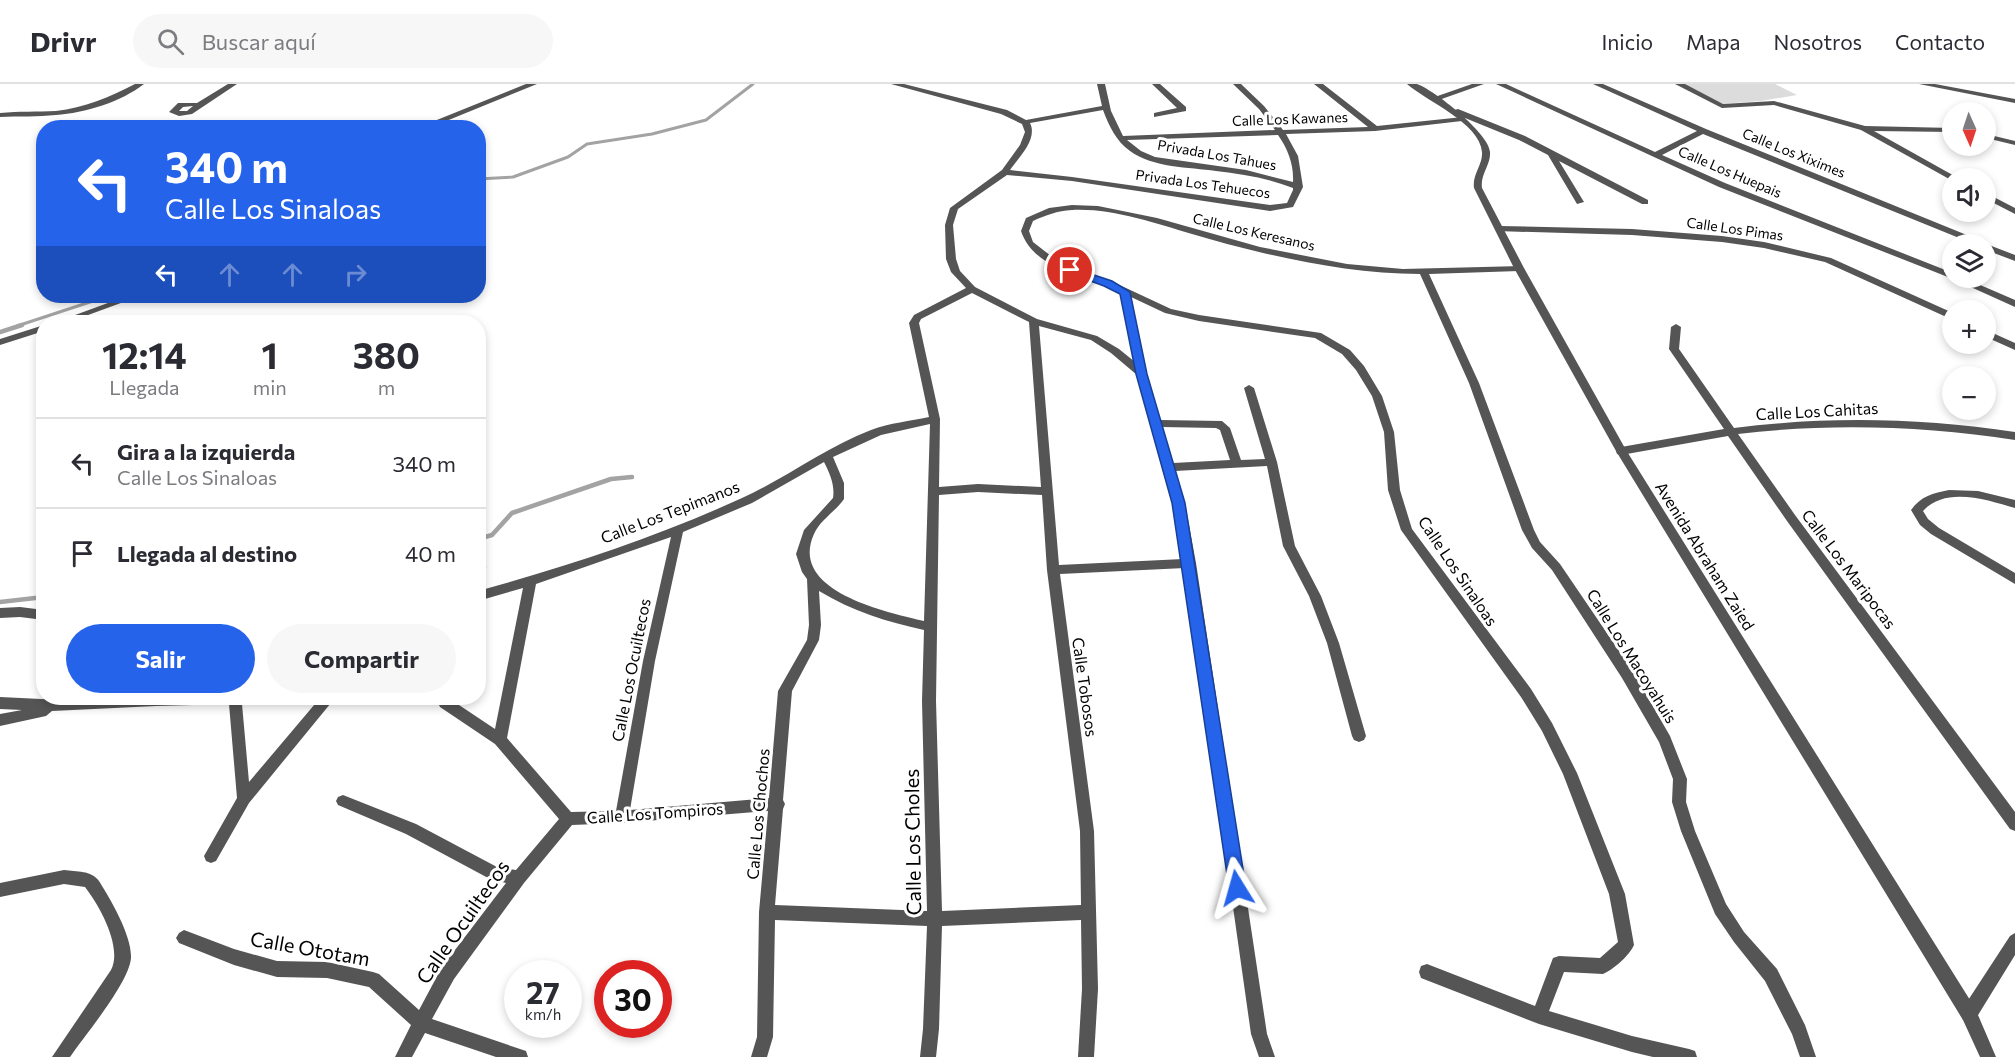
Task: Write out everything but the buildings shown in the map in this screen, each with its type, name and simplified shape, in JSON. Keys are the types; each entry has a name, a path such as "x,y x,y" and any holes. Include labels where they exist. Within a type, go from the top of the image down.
{"street":[{"path":"0,115 55,113 80,109 106,101 140,84"},
{"path":"219,84 188,104 176,108 173,112 184,113 196,109 197,106 233,84"},
{"path":"441,120 533,84"},
{"path":"896,84 1004,112 1025,122 1028,126 1029,132 1024,145 1005,172 963,199 954,208 949,225 951,259 956,272 972,289 1034,321 1094,338 1115,351 1142,374"},
{"path":"1101,84 1106,107 1120,138"},
{"path":"1156,84 1183,109 1157,116"},
{"path":"1237,84 1261,106 1282,133 1297,168 1299,187"},
{"path":"1318,84 1375,129"},
{"name":"Avenida Abraham Zaied","path":"1411,84 1462,119 1483,141 1486,155 1477,172 1476,180 1519,268 1621,452 1969,1014 1988,1057"},
{"path":"1433,99 1480,84"},
{"name":"Calle Los Huepais","path":"1500,84 1749,196 1865,239 1942,271"},
{"name":"Calle Los Xiximes","path":"1597,84 1703,131 1956,234"},
{"path":"1679,84 1722,106 1774,103 1864,128 1942,171"},
{"path":"1923,84 2015,101"},
{"path":"188,104 197,106"},
{"path":"1025,122 1106,107"},
{"path":"1445,108 1484,121 1645,202"},
{"name":"Calle Los Kawanes","path":"1120,138 1375,129 1462,119"},
{"path":"1864,128 1942,130"},
{"path":"1657,154 1703,131"},
{"name":"Privada Los Tahues","path":"1120,138 1135,151 1154,158 1267,176 1299,187"},
{"path":"1996,138 2015,142"},
{"path":"1552,154 1580,202"},
{"name":"Privada Los Tehuecos","path":"1005,172 1072,179 1270,208 1290,205 1299,187"},
{"path":"1996,201 2015,211"},
{"name":"Calle Los Keresanos","path":"1042,254 1029,243 1026,237 1025,231 1029,220 1044,212 1090,207 1127,213 1227,242 1368,269 1519,268"},
{"name":"Calle Los Pimas","path":"1500,229 1632,232 1722,239 1764,245 1828,260 1942,312"},
{"path":"1996,251 2015,258"},
{"name":"Calle Los Sinaloas","path":"1042,254 1057,265 1108,284 1168,311 1199,318 1318,335 1346,352 1360,368 1377,396 1389,432 1394,490 1407,530 1526,693 1547,727 1570,773 1617,894 1626,945 1603,966 1559,964 1539,1016"},
{"name":"Calle Los Macoyahuis","path":"1423,270 1478,393 1528,530 1536,544 1556,567 1614,655 1665,740 1680,779 1679,802 1688,831 1720,909 1739,937 1772,975 1799,1031 1808,1057"},
{"path":"1980,288 2015,304"},
{"name":"Calle Los Choles","path":"928,1057 932,1029 935,920 929,701 935,419 915,321 917,317 972,289"},
{"path":"1125,292 1142,374 1179,503 1190,563 1259,1034 1267,1057"},
{"path":"81,315 115,303"},
{"name":"Calle Tobosos","path":"1034,321 1045,491 1053,570 1087,831 1090,989 1086,1057"},
{"name":"Calle Los Maripocas","path":"1676,327 1674,349 1731,432 2015,824"},
{"path":"0,342 36,331"},
{"path":"1996,338 2015,347"},
{"path":"1249,388 1272,462 1289,546 1315,596 1333,643 1359,736"},
{"name":"Calle Los Tepimanos","path":"486,594 530,582 678,530 750,499 827,456 878,432 935,419"},
{"path":"1156,423 1218,424 1225,428 1237,464"},
{"name":"Calle Los Cahitas","path":"1621,452 1731,432 1840,423 1937,424 2015,436"},
{"path":"827,456 838,481 840,494 808,533 803,548 802,563 805,572 826,590 860,608 887,618 931,627"},
{"path":"1169,467 1272,462"},
{"path":"933,492 978,488 1045,491"},
{"path":"2015,504 1988,496 1961,493 1941,495 1920,505 1917,510 1924,522 1935,531 2015,579"},
{"name":"Calle Los Ocuiltecos","path":"622,818 649,661 678,530"},
{"path":"1053,570 1190,563"},
{"name":"Calle Los Chochos","path":"759,1057 765,1037 767,912 778,804 785,691 813,640 815,625 812,580"},
{"path":"500,740 530,582"},
{"path":"0,613 36,614"},
{"path":"0,703 36,705"},
{"path":"41,705 78,705"},
{"path":"236,705 244,799"},
{"path":"211,855 244,799 322,705"},
{"path":"448,705 500,740 568,819"},
{"path":"0,720 62,706"},
{"path":"343,801 411,829 495,874 519,878"},
{"name":"Calle Los Tompiros","path":"568,819 622,818 778,804"},
{"name":"Calle Ocuiltecos","path":"403,1057 448,973 519,878 568,819"},
{"path":"0,890 64,878 82,878 93,884 108,909 123,952 123,962 117,976 60,1057"},
{"path":"767,912 935,920 1090,912"},
{"name":"Calle Ototam","path":"184,938 234,957 277,969 327,969 373,980 421,1023 520,1057"},
{"path":"1969,1014 2015,941"},
{"path":"1427,972 1539,1016 1632,1044 1689,1057"}],"shaded area":[{"path":"1683,84 1775,84 1797,95 1721,104"}],"waterway":[{"path":"486,179 513,177 568,157 587,144 652,134 706,120 753,84"},
{"path":"50,315 87,303"},
{"path":"17,326 36,320"},
{"path":"0,332 22,325"},
{"path":"486,537 492,535 512,513 611,479 632,477"},
{"path":"0,602 36,598"}],"route":[{"path":"1070,270 1125,292 1142,374 1179,503 1190,563 1237,888"}]}
